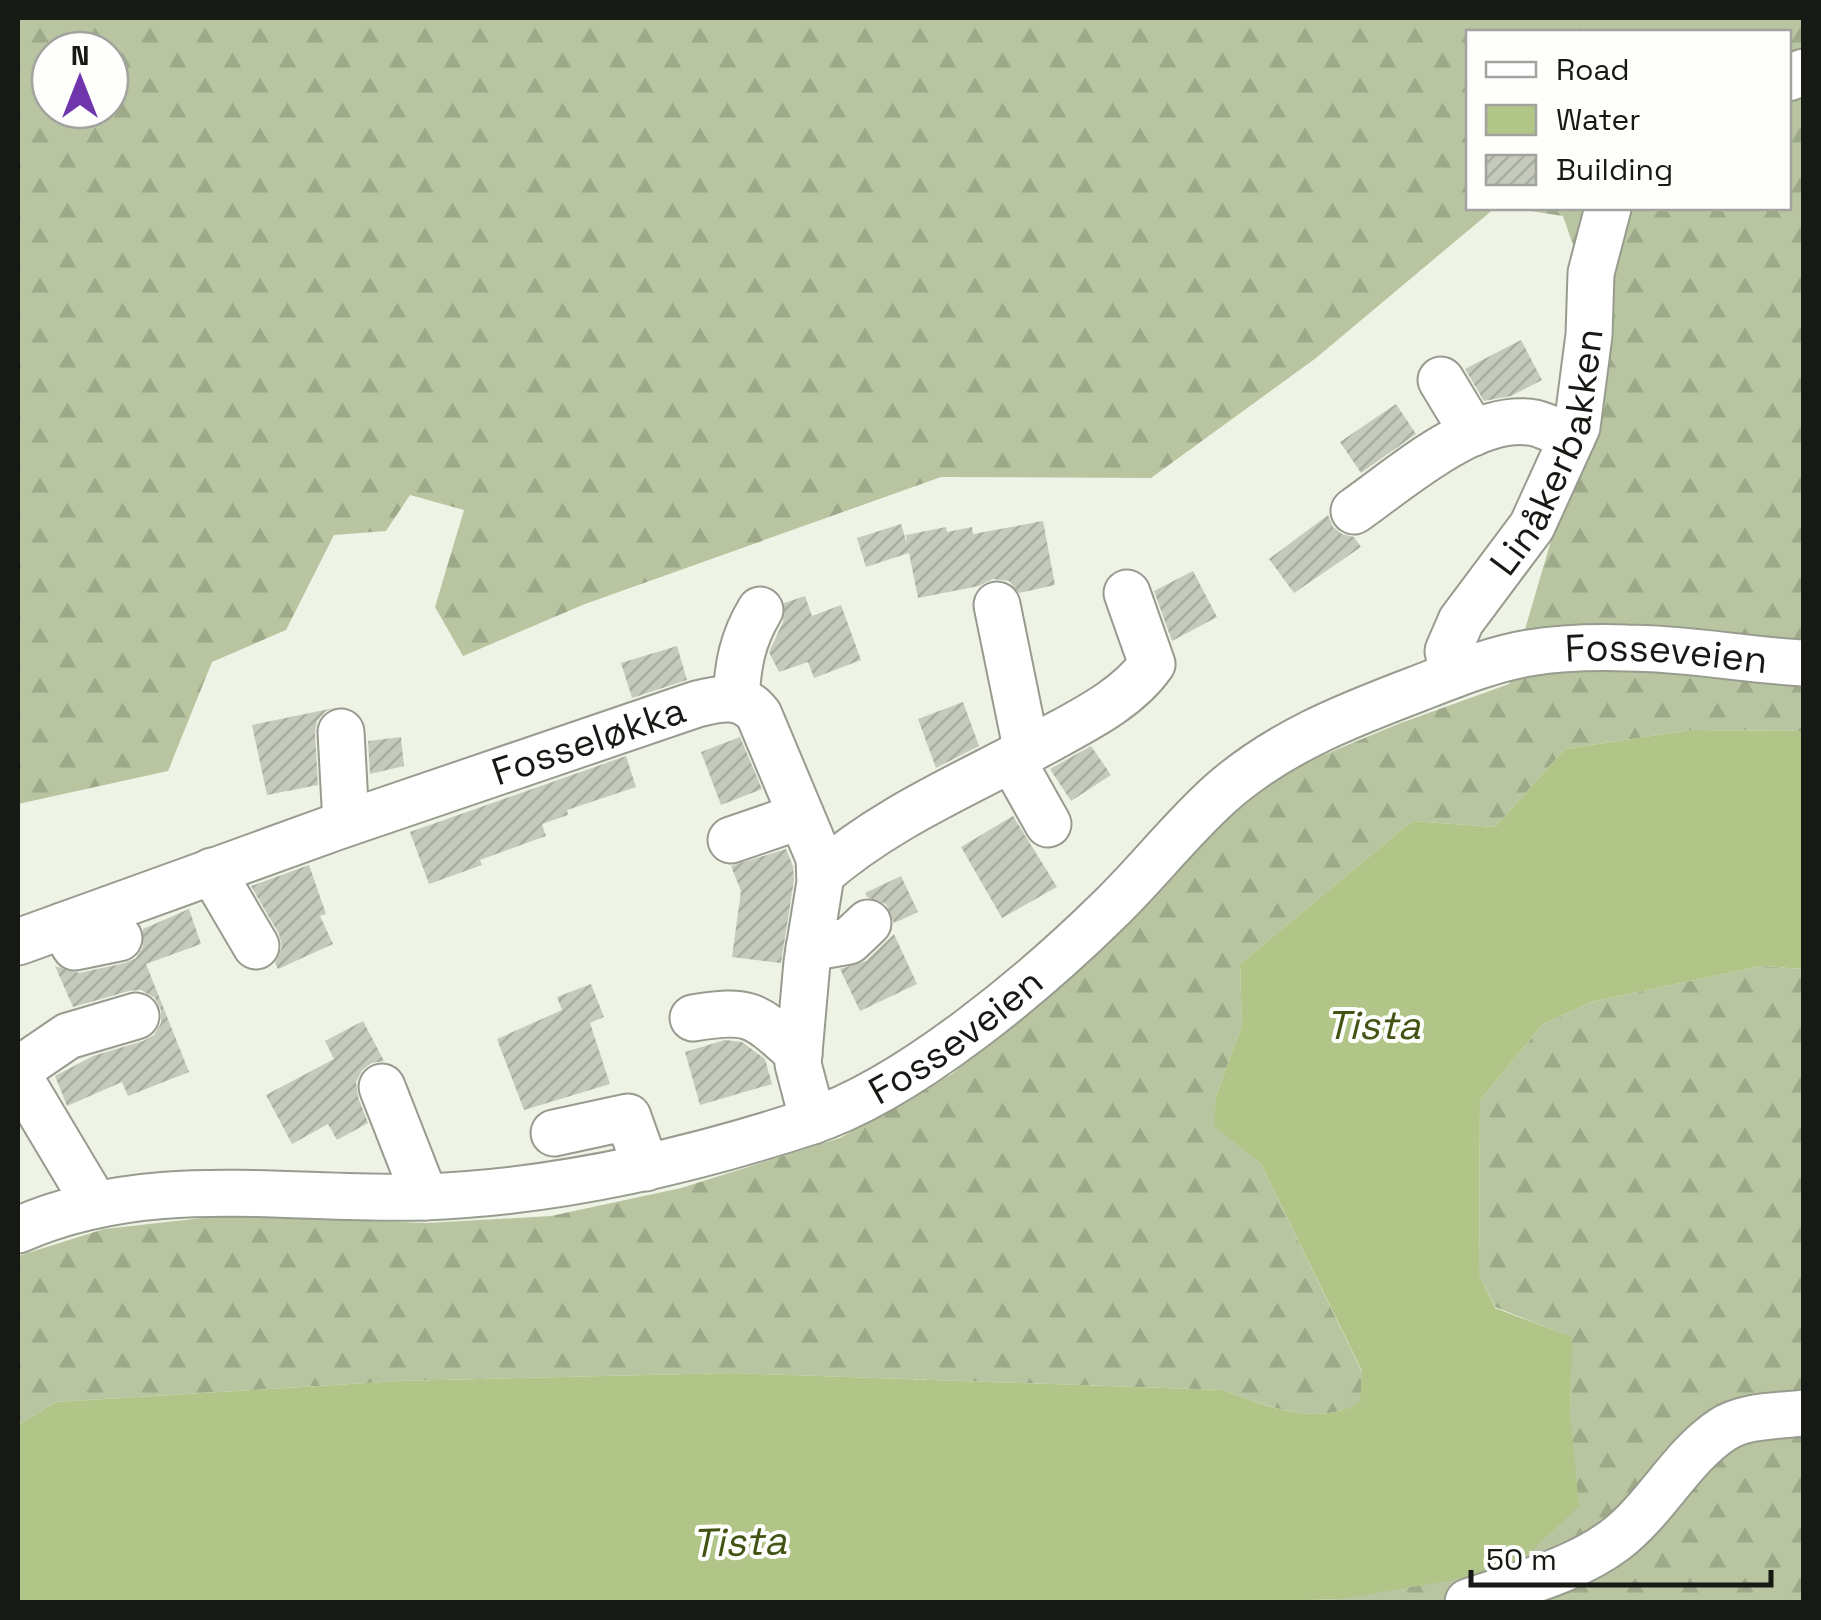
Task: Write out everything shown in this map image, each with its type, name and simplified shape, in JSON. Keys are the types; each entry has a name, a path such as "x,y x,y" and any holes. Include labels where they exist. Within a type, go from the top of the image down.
{"street":[{"name":"Linåkerbakken","path":"1453,675 1448,651 1460,621 1532,526 1577,427 1592,272 1608,210"},
{"path":"1441,380 1472,433"},
{"path":"1354,511 1472,433 1506,422 1535,423 1572,438"},
{"path":"820,875 850,848 1096,713 1143,676 1152,664 1127,593"},
{"path":"997,605 1020,756 1048,824"},
{"path":"736,698 738,659 760,610"},
{"name":"Fosseveien","path":"18,1230 95,1204 148,1194 425,1196 545,1186 646,1168 813,1121 887,1085 967,1032 1109,910 1218,796 1305,734 1453,675 1529,653 1629,648 1804,663"},
{"name":"Fosseløkka","path":"18,942 454,785 697,704 736,698 751,704 759,715 818,858 820,875 799,1054 801,1079 813,1121"},
{"path":"341,732 346,824"},
{"path":"731,840 801,816"},
{"path":"212,871 256,946"},
{"path":"809,948 848,941 868,923"},
{"path":"60,924 75,947 119,938"},
{"path":"692,1018 731,1011 755,1016 799,1054"},
{"path":"95,1204 18,1073 68,1036 136,1016"},
{"path":"382,1087 425,1196"},
{"path":"554,1133 628,1117 646,1168"},
{"path":"1468,1602 1584,1558 1613,1542 1638,1521 1721,1430 1761,1418 1804,1413"}],"green space":[{"path":"18,18 1803,18 1803,731 1691,730 1565,749 1495,827 1412,821 1240,964 1242,1025 1216,1096 1215,1126 1261,1164 1362,1372 1361,1402 1345,1410 1292,1412 1223,1390 731,1373 399,1381 56,1402 18,1425 18,1256 104,1229 220,1216 427,1223 551,1216 681,1188 840,1138 952,1074 1099,949 1250,795 1309,761 1509,684 1608,346 1563,216 1525,210 1791,210 1791,30 1466,30 1466,210 1493,210 1316,358 1151,478 941,477 585,604 463,656 435,607 464,510 410,495 386,531 334,535 286,630 212,662 168,771 18,804"},
{"path":"1761,966 1803,969 1803,1602 1246,1602 1342,1599 1570,1415 1571,1337 1495,1307 1479,1274 1480,1100 1543,1024 1591,1002"}],"water":[{"name":"Tista","path":"1691,730 1803,731 1803,969 1761,966 1591,1002 1543,1024 1480,1100 1479,1274 1495,1308 1572,1337 1570,1415 1579,1506 1511,1570 1342,1599 1246,1602 18,1602 18,1425 56,1402 399,1381 731,1373 1223,1390 1274,1408 1310,1414 1344,1410 1360,1402 1362,1371 1261,1164 1214,1126 1216,1096 1242,1025 1240,964 1412,821 1495,827 1565,749"}],"building":[{"path":"1521,340 1542,380 1511,396 1484,401 1465,369"},
{"path":"1396,404 1416,434 1361,473 1340,442"},
{"path":"1328,515 1333,527 1354,537 1361,547 1294,593 1269,559"},
{"path":"1043,521 1055,585 1019,593 1009,581 993,579 979,586 918,598 909,553 866,567 857,538 901,524 907,544 906,535 946,527 947,532 972,527 973,534"},
{"path":"1193,571 1217,617 1172,641 1154,591"},
{"path":"805,596 812,616 841,605 861,660 814,678 808,662 779,672 769,652 783,622 784,603"},
{"path":"677,646 687,680 632,698 621,663"},
{"path":"963,702 979,746 936,768 918,719"},
{"path":"334,708 317,721 318,785 267,795 252,725"},
{"path":"401,737 404,766 370,774 368,741"},
{"path":"740,737 762,789 721,805 701,752"},
{"path":"1091,746 1111,775 1071,801 1050,769"},
{"path":"626,756 636,787 567,810 568,815 542,824 546,836 429,884 410,832"},
{"path":"1013,816 1057,887 1002,918 961,847"},
{"path":"786,849 794,880 781,963 732,957 741,891 731,866"},
{"path":"309,865 326,914 320,916 333,944 278,969 275,963 282,947 279,934 251,886"},
{"path":"901,876 918,912 894,923 886,904 865,893"},
{"path":"189,909 201,944 146,964 189,1072 128,1096 122,1082 67,1106 55,1076 93,1056 154,1035 161,1023 161,1010 155,998 141,990 73,1007 55,966 79,973 125,963 136,958 143,947 143,929"},
{"path":"894,934 917,984 860,1011 840,969 866,961"},
{"path":"591,984 604,1017 590,1023 610,1084 524,1110 497,1039 562,1010 557,997"},
{"path":"363,1021 384,1061 362,1070 356,1082 368,1123 337,1140 328,1124 292,1144 266,1095 334,1059 325,1041"},
{"path":"725,1040 742,1042 765,1059 772,1084 700,1105 685,1052"}]}
